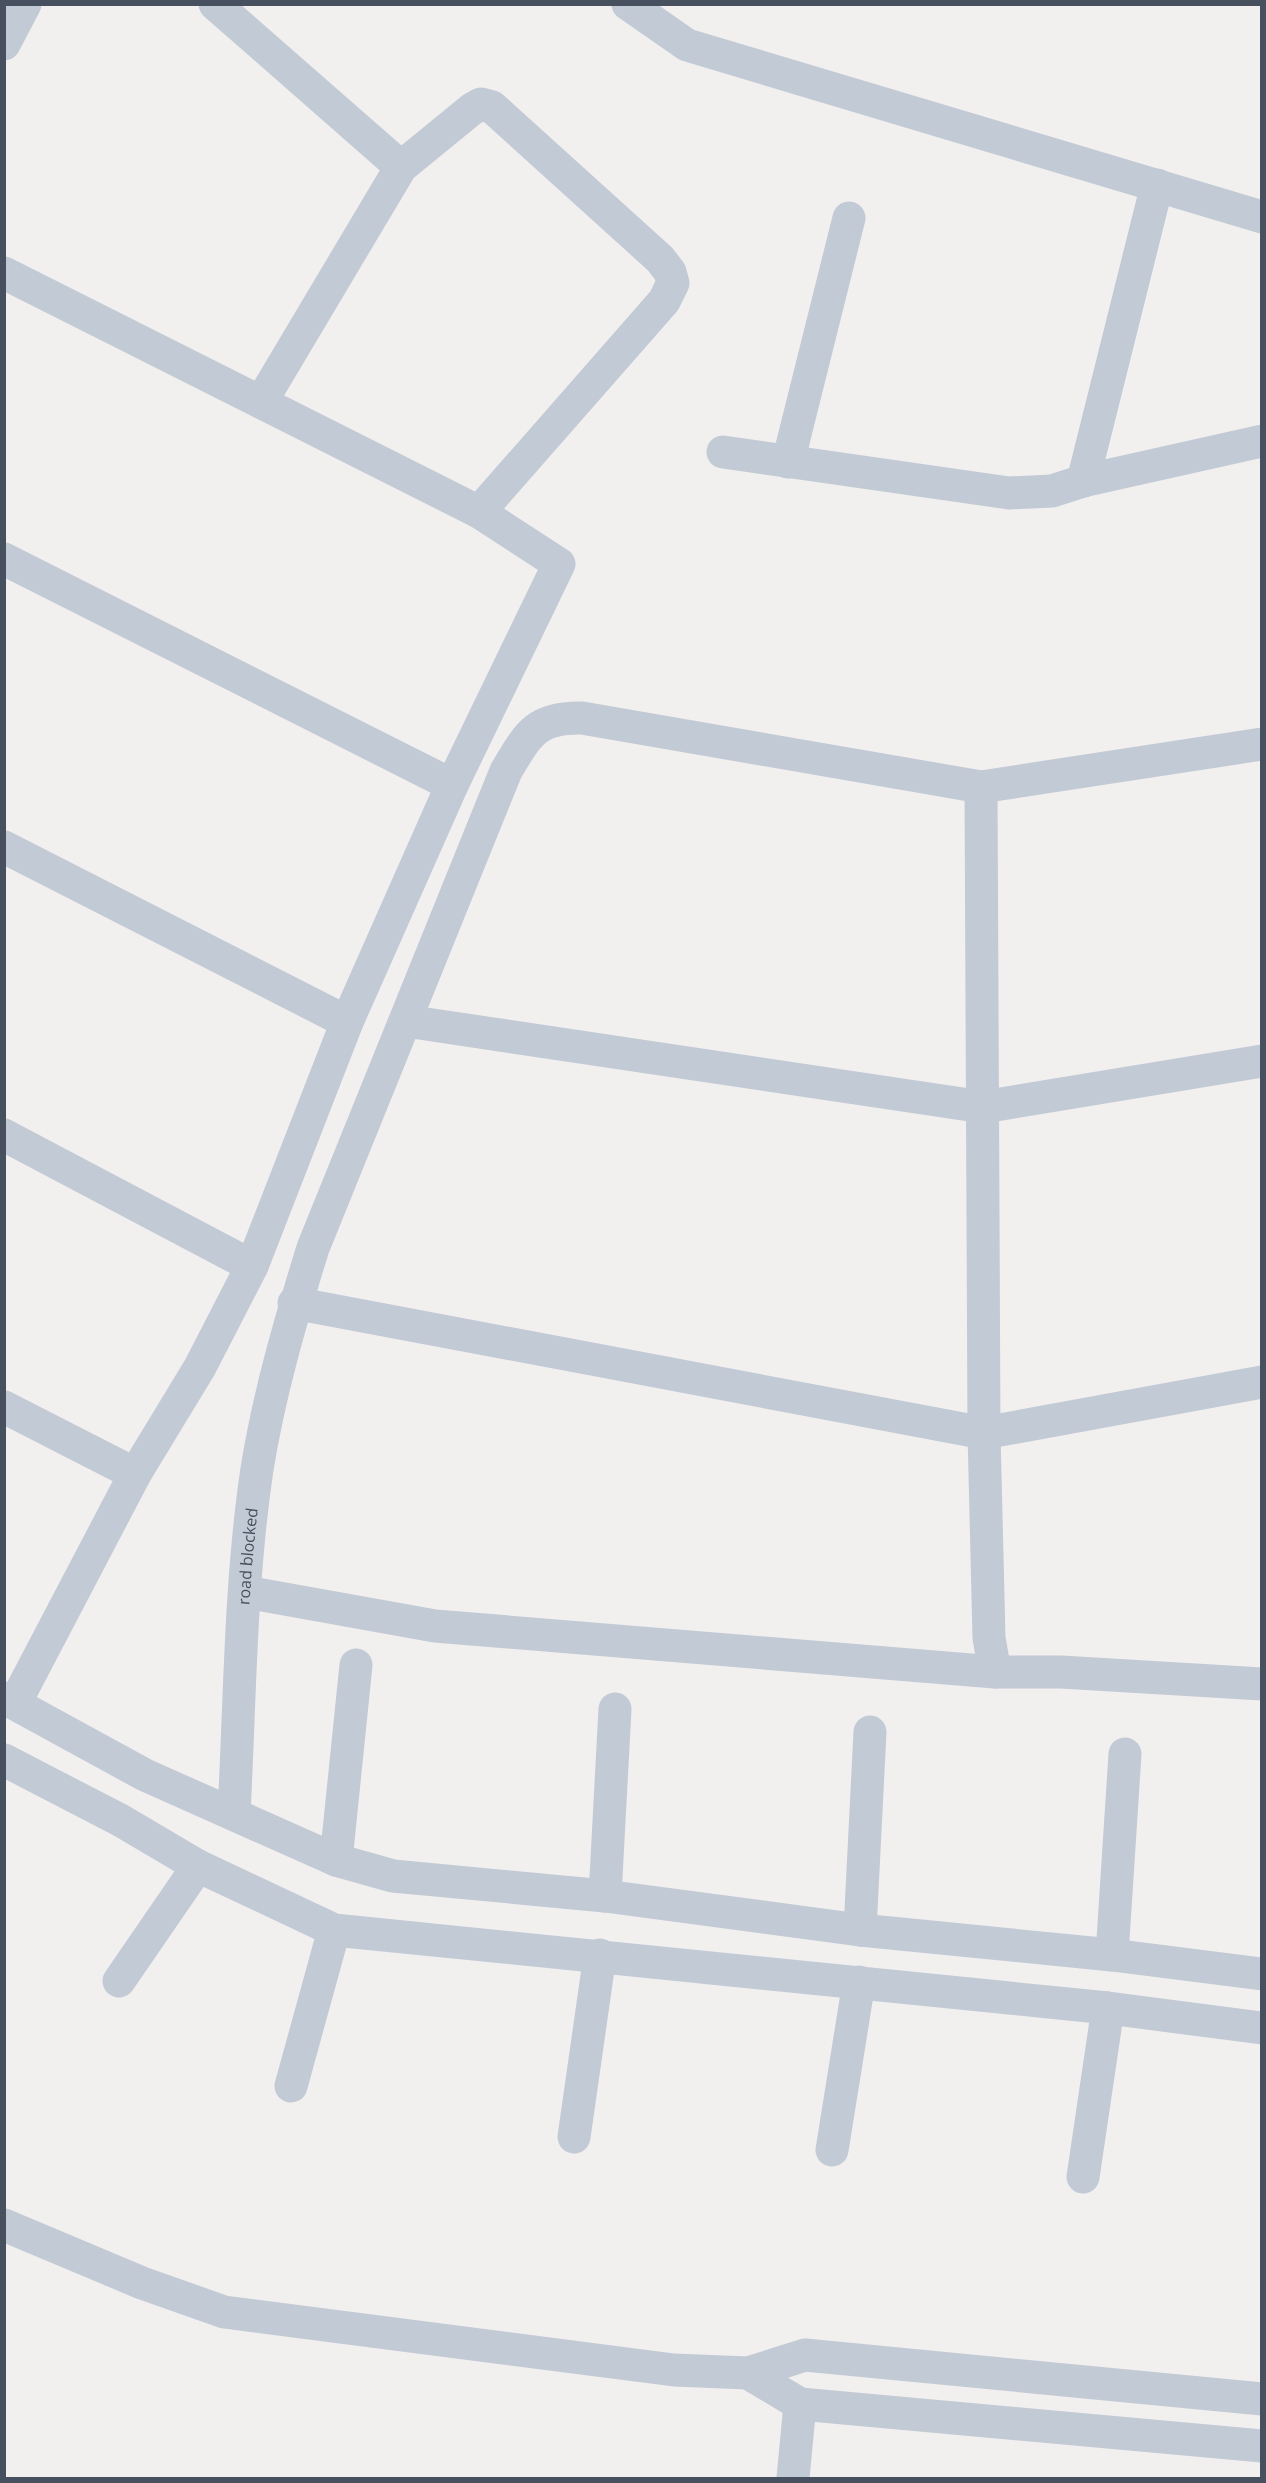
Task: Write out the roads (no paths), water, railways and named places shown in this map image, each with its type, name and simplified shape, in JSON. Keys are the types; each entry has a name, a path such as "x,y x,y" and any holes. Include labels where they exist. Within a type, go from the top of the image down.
{"street":[{"path":"4,44 25,4"},
{"path":"215,4 401,167"},
{"path":"628,4 687,45 1262,217"},
{"path":"261,402 401,167 472,110 481,105 492,107 660,259 670,272 673,283 664,301 479,512"},
{"path":"1083,481 1157,185"},
{"path":"788,462 849,218"},
{"path":"4,273 479,512 559,564 452,785 347,1022 252,1266 200,1367 135,1474 10,1701 145,1775 336,1860 393,1876 605,1896 860,1930 1112,1955 1262,1974"},
{"path":"723,452 1009,493 1052,491 1083,481 1262,441"},
{"path":"4,560 452,785"},
{"name":"road blocked","path":"234,1814 245,1592 258,1467 294,1303 313,1248 506,771 522,745 543,722 558,717 582,718 981,787 1262,744"},
{"path":"981,787 984,1433 989,1638 994,1672"},
{"path":"4,847 347,1022"},
{"path":"406,1021 983,1107 1262,1061"},
{"path":"4,1135 252,1266"},
{"path":"294,1303 984,1433 1262,1382"},
{"path":"4,1407 135,1474"},
{"path":"245,1592 435,1626 994,1672 1092,1674 1262,1684"},
{"path":"336,1860 356,1665"},
{"path":"605,1896 615,1709"},
{"path":"860,1930 870,1732"},
{"path":"1112,1955 1125,1754"},
{"path":"4,1760 120,1820 198,1866 334,1930 1108,2008 1262,2028"},
{"path":"120,1820 145,1775"},
{"path":"119,1981 198,1866"},
{"path":"291,2086 334,1930"},
{"path":"573,2137 600,1955"},
{"path":"1219,2022 1225,1970"},
{"path":"832,2150 859,1982"},
{"path":"1083,2177 1108,2008"},
{"path":"4,2225 142,2283 224,2312 662,2368 748,2373 805,2355 1262,2399"},
{"path":"748,2373 800,2404 1262,2446"},
{"path":"793,2478 800,2404"}]}
